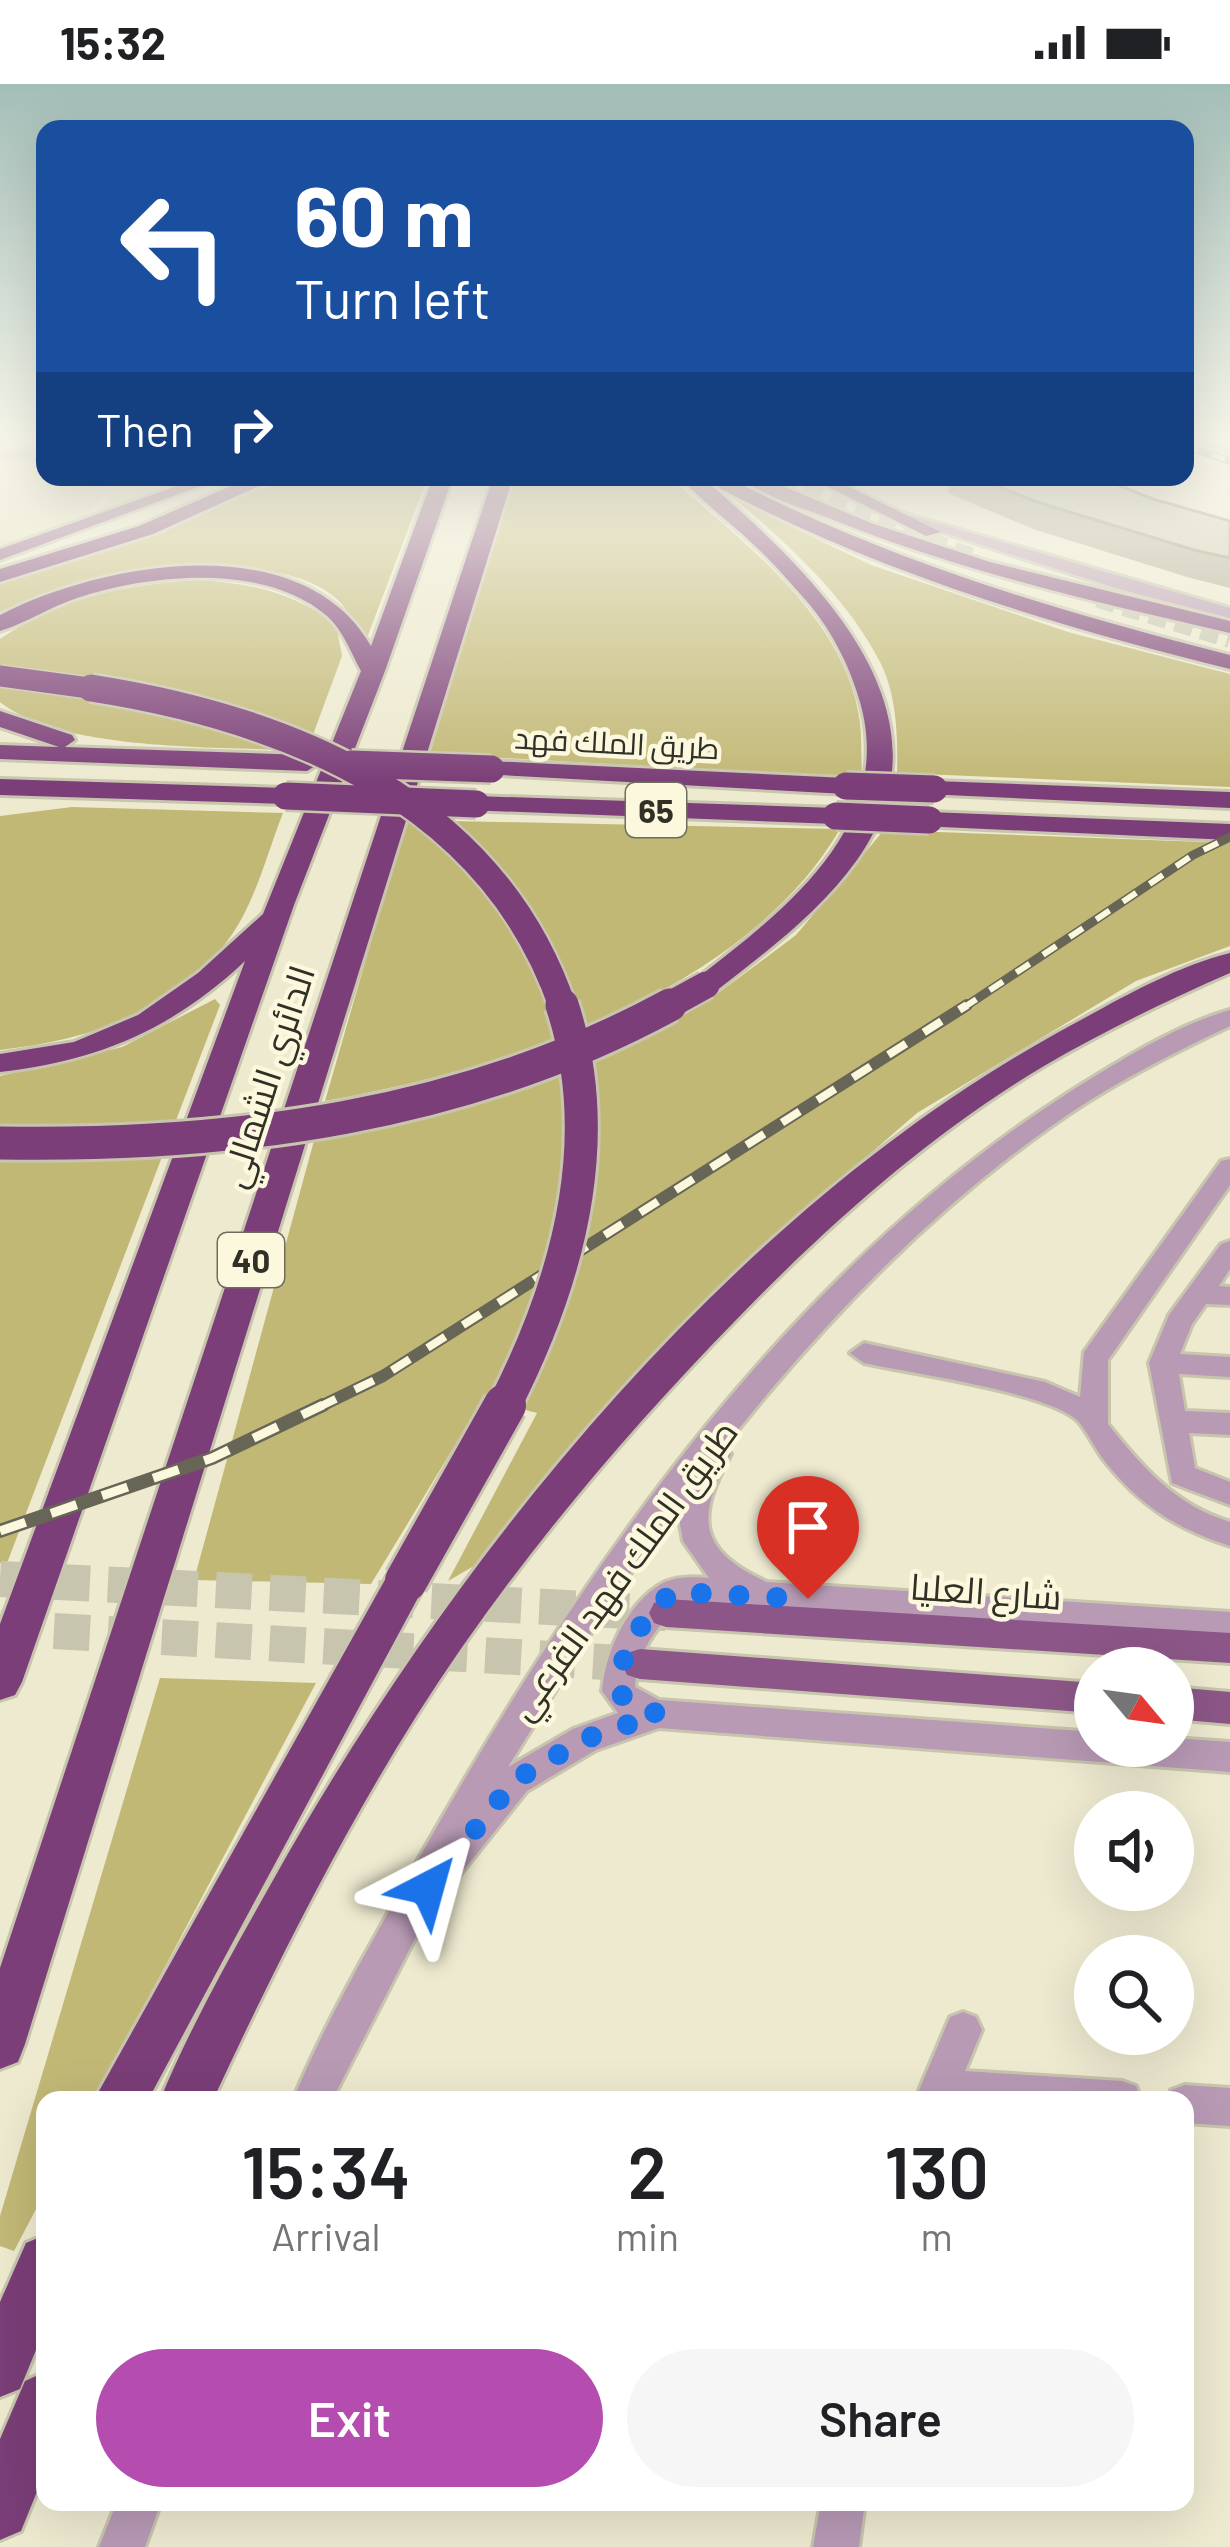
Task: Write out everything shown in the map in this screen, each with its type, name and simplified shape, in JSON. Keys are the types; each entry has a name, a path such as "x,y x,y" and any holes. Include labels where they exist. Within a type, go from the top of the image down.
{"highway":[{"path":"0,575 68,554"},
{"name":"الدائري الشمالي","path":"0,1682 280,905 415,554"},
{"name":"الدائري الشمالي","path":"0,2044 477,554"},
{"path":"0,1143 125,1144 221,1137 334,1119 486,1082 589,1045 706,985 807,905 849,852 879,790 884,740 874,698 855,652 827,609 779,554"},
{"path":"875,554 1061,619 1230,662"},
{"path":"907,554 1138,632 1166,646"},
{"path":"0,623 45,600 135,578 247,578 297,590 336,612 373,671"},
{"path":"0,676 155,700 229,718 325,752 446,829 476,857 531,932 576,1036 582,1143 578,1194 558,1278 520,1379 125,2091"},
{"path":"0,718 35,734 185,759"},
{"name":"طريق الملك فهد","path":"0,752 1230,800"},
{"name":"طريق الملك فهد","path":"0,787 1230,832"},
{"name":"65","path":"0,808 94,798 256,794"},
{"path":"0,1063 89,1046 161,1016 215,978 280,905"},
{"path":"190,2091 385,1729 473,1601 620,1418 785,1247 958,1106 1056,1042 1230,962"},
{"path":"0,2368 36,2283"},
{"path":"0,2510 36,2423"}],"main road":[{"path":"949,554 1011,575 1230,625"},
{"path":"990,554 1230,625"},
{"name":"شارع العليا","path":"666,1612 1230,1648"},
{"path":"640,1664 1074,1696"},
{"path":"1194,1705 1230,1708"}],"street":[{"path":"1026,554 1230,613"},
{"path":"1192,602 1230,603"},
{"name":"طريق الملك فهد الفرعي","path":"316,2091 400,1924 517,1714 662,1501 742,1402 861,1274 990,1161 1115,1074 1230,1018"},
{"path":"1230,1167 1094,1359 1094,1426 1145,1493 1189,1523 1230,1534"},
{"path":"1230,1250 1168,1342 1163,1364 1182,1474 1230,1494"},
{"path":"1199,1294 1230,1296"},
{"path":"864,1353 1045,1392 1094,1417"},
{"path":"1163,1364 1230,1366"},
{"path":"742,1402 693,1498 693,1526 702,1550 748,1588 808,1599"},
{"path":"1171,1421 1230,1424"},
{"path":"1230,1625 673,1592 627,1648 618,1670 618,1691 631,1705 659,1714 1230,1757"},
{"path":"400,1924 515,1780 585,1739 659,1714"},
{"path":"937,2091 963,2030"},
{"path":"1194,2105 1230,2108"},
{"path":"122,2547 136,2511"},
{"path":"836,2547 842,2511"}],"shaded area":[{"path":"98,554 399,554 365,643 340,602 313,584 279,573 195,567 109,577 41,595 0,618 0,584"},
{"path":"489,554 757,554 813,615 835,649 851,684 860,722 862,778 430,754"},
{"path":"795,554 848,554 1068,632 1230,674 1230,787 897,773 893,702 880,662 851,616"},
{"path":"197,580 270,591 336,624 342,656 307,751 103,739 28,719 0,702 0,639 70,603 144,585"},
{"path":"72,807 283,813 241,920 212,960 187,983 160,1002 99,1029 0,1050 0,816"},
{"path":"406,820 840,829 798,887 744,937 682,979 540,1045 467,1069 325,1101"},
{"path":"884,830 1230,843 1230,946 1136,981 917,1113 749,1259 474,1566 448,1581 537,1413 483,1399 371,1584 194,1580 315,1137 507,1092 721,991 796,935"},
{"path":"215,999 220,1005 7,1563 0,1563 0,1076 122,1047"},
{"path":"160,1678 316,1683 99,2091 37,2091"},
{"path":"36,2095 36,2209 14,2251 0,2246 0,2216"}],"tunnel":[{"path":"964,554 978,559"},
{"path":"1098,599 1230,639"},
{"path":"0,1579 666,1613"},
{"path":"0,1628 640,1664"}],"railway":[{"path":"963,1008 1193,855 1230,837"},
{"path":"317,1408 383,1376 967,1005"},
{"path":"0,1531 212,1458 323,1405"}],"route":[{"path":"428,1888 515,1780 585,1739 659,1714 631,1705 618,1691 618,1670 627,1648 673,1592 808,1599"}]}
